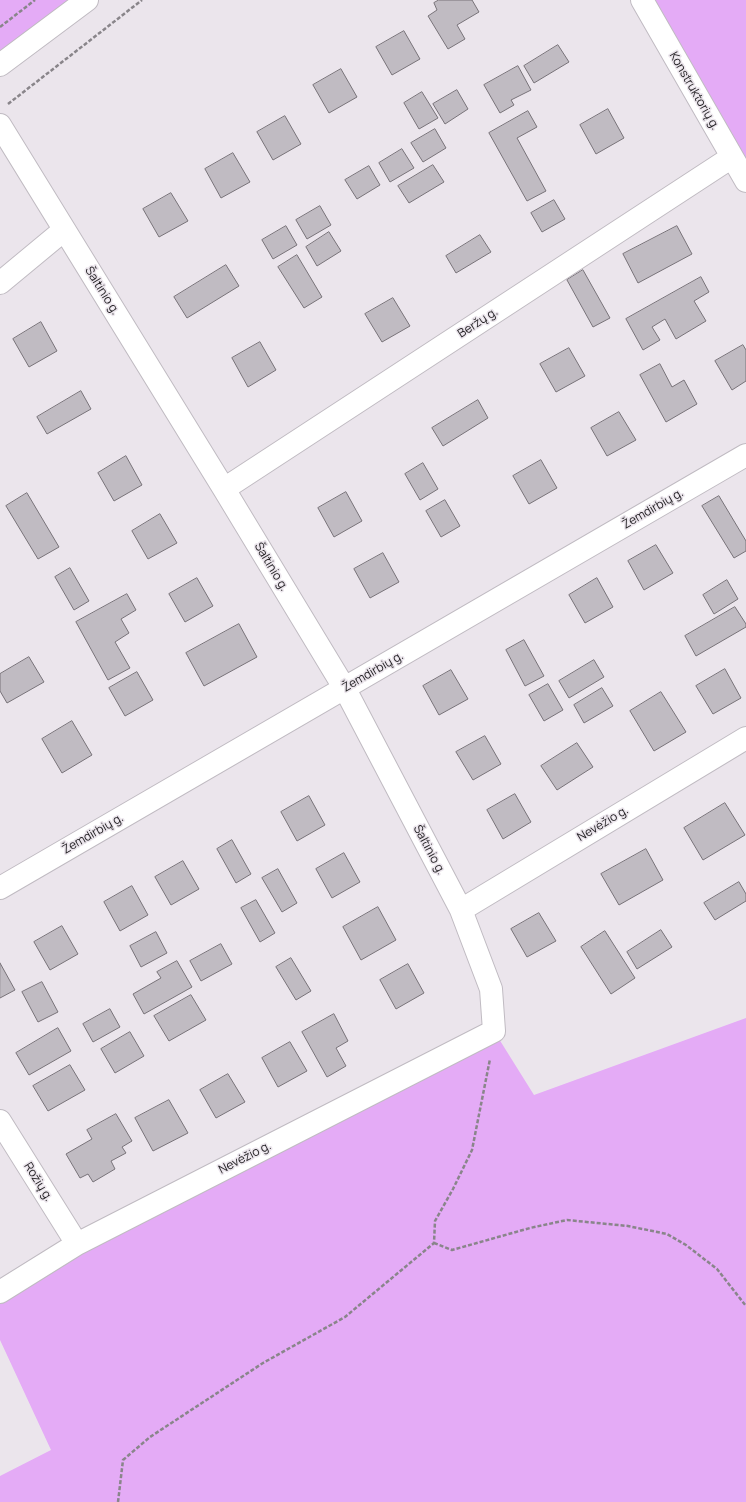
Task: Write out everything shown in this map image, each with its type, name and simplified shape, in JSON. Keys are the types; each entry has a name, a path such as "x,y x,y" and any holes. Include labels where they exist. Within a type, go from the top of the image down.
{"street":[{"path":"0,65 87,0"},
{"name":"Konstruktorių g.","path":"642,0 746,181"},
{"name":"Šaltinio g.","path":"0,125 345,689 461,910 490,989 494,1031"},
{"name":"Beržų g.","path":"224,489 732,157"},
{"path":"0,283 64,230"},
{"name":"Žemdirbių g.","path":"0,888 746,455"},
{"name":"Nevėžio g.","path":"461,910 746,738"},
{"name":"Nevėžio g.","path":"0,1292 76,1244 494,1031"},
{"name":"Rožių g.","path":"0,1121 76,1244"}],"path":[{"path":"0,27 35,0"},
{"path":"6,105 142,0"},
{"path":"118,1502 123,1460 145,1442 263,1363 345,1317 434,1243 435,1221 472,1150 483,1098 494,1031"},
{"path":"434,1243 452,1250 530,1228 568,1220 628,1226 667,1234 686,1245 717,1269 746,1306"}],"shaded area":[{"path":"0,0 87,0 0,65"},
{"path":"642,0 746,0 746,181"},
{"path":"746,1018 746,1502 0,1502 0,1476 51,1450 0,1340 0,1292 494,1031 534,1095"}],"building":[{"path":"439,0 472,0 479,12 457,25 465,39 448,49 428,16 437,10 434,3"},
{"path":"404,31 420,59 392,75 376,47"},
{"path":"558,45 569,62 534,83 524,66"},
{"path":"518,66 531,90 511,100 514,105 500,113 484,85"},
{"path":"341,69 357,97 329,113 313,85"},
{"path":"457,90 468,109 445,124 433,104"},
{"path":"422,92 438,118 419,129 404,103"},
{"path":"608,109 624,138 596,154 580,125"},
{"path":"528,111 537,127 517,138 546,191 527,201 489,133"},
{"path":"285,116 301,144 273,160 257,132"},
{"path":"435,129 446,148 423,162 411,143"},
{"path":"402,149 414,168 390,182 379,163"},
{"path":"233,153 250,182 221,198 205,169"},
{"path":"433,165 444,182 409,203 398,186"},
{"path":"369,166 380,185 357,199 345,180"},
{"path":"171,193 188,221 159,237 143,209"},
{"path":"554,200 565,219 542,232 531,213"},
{"path":"320,206 331,225 307,239 296,220"},
{"path":"286,226 297,245 273,259 262,240"},
{"path":"677,226 692,254 638,283 623,254"},
{"path":"329,232 341,251 317,266 306,247"},
{"path":"480,235 491,252 456,273 446,256"},
{"path":"297,255 322,297 304,308 278,267"},
{"path":"226,265 239,286 187,318 174,297"},
{"path":"583,270 610,318 593,327 567,280"},
{"path":"701,277 709,292 694,301 706,321 676,339 665,319 652,327 660,340 643,350 626,319"},
{"path":"393,298 410,326 382,342 365,314"},
{"path":"41,322 57,351 29,367 13,339"},
{"path":"260,342 276,370 248,387 232,358"},
{"path":"743,345 746,350 746,381 732,390 715,361"},
{"path":"569,348 585,376 556,392 540,364"},
{"path":"660,364 672,387 684,380 697,404 666,422 640,375"},
{"path":"81,391 91,409 47,434 37,417"},
{"path":"478,400 488,418 443,446 432,428"},
{"path":"619,412 636,440 607,456 591,428"},
{"path":"126,456 142,485 114,501 98,473"},
{"path":"541,460 557,488 529,504 513,476"},
{"path":"423,463 438,489 420,500 405,474"},
{"path":"346,492 362,521 334,537 318,508"},
{"path":"27,493 59,547 38,559 6,506"},
{"path":"719,496 746,541 746,551 734,558 702,506"},
{"path":"445,500 460,526 441,537 426,511"},
{"path":"160,514 177,543 148,559 132,531"},
{"path":"656,545 673,573 644,590 628,561"},
{"path":"383,553 399,582 370,598 354,569"},
{"path":"70,568 89,601 74,610 55,577"},
{"path":"197,578 213,606 185,622 169,594"},
{"path":"597,578 613,607 585,623 569,595"},
{"path":"727,580 738,599 714,614 703,595"},
{"path":"127,594 136,610 121,619 129,633 115,642 130,668 108,680 76,622"},
{"path":"735,607 746,624 746,627 696,656 685,636"},
{"path":"239,624 257,657 204,686 186,653"},
{"path":"524,640 544,676 525,686 506,650"},
{"path":"29,657 44,682 7,703 0,691 0,674"},
{"path":"594,660 604,677 569,698 559,681"},
{"path":"725,669 741,698 713,714 696,686"},
{"path":"451,670 468,699 439,715 423,686"},
{"path":"137,672 153,700 125,716 109,688"},
{"path":"548,684 563,710 544,721 529,695"},
{"path":"602,688 613,706 584,723 574,705"},
{"path":"661,692 686,732 654,751 630,711"},
{"path":"72,721 92,755 62,773 42,739"},
{"path":"485,736 501,764 473,780 456,752"},
{"path":"577,743 593,767 557,790 541,766"},
{"path":"515,794 531,822 503,839 487,810"},
{"path":"309,796 325,825 297,841 281,812"},
{"path":"725,803 745,835 703,860 684,828"},
{"path":"232,840 251,874 236,883 217,849"},
{"path":"646,849 663,880 619,905 601,874"},
{"path":"344,853 360,882 332,898 316,869"},
{"path":"183,861 199,889 171,905 155,877"},
{"path":"278,869 297,903 282,912 262,878"},
{"path":"739,882 746,894 746,901 715,920 704,903"},
{"path":"132,886 148,915 120,931 104,902"},
{"path":"256,900 275,933 260,942 241,908"},
{"path":"378,907 396,940 361,960 343,927"},
{"path":"539,913 556,941 527,957 511,929"},
{"path":"62,926 78,954 50,970 34,942"},
{"path":"661,930 672,947 637,969 627,952"},
{"path":"605,931 635,978 611,994 581,947"},
{"path":"156,932 167,953 141,967 130,946"},
{"path":"221,944 232,964 201,981 190,961"},
{"path":"291,958 311,991 296,1000 276,967"},
{"path":"177,961 192,987 144,1014 133,994 161,978 157,972"},
{"path":"0,963 15,990 0,998"},
{"path":"408,964 424,993 396,1009 380,980"},
{"path":"42,982 58,1012 38,1022 22,992"},
{"path":"191,995 206,1020 169,1041 154,1016"},
{"path":"110,1009 120,1027 93,1042 83,1024"},
{"path":"334,1014 348,1041 336,1048 346,1066 327,1077 302,1032"},
{"path":"58,1028 71,1051 29,1075 16,1053"},
{"path":"130,1032 144,1056 115,1073 101,1049"},
{"path":"290,1042 307,1071 278,1087 262,1058"},
{"path":"70,1065 85,1090 48,1111 33,1086"},
{"path":"228,1074 245,1102 216,1118 200,1090"},
{"path":"169,1100 188,1133 153,1151 135,1118"},
{"path":"116,1114 132,1141 122,1147 126,1153 111,1161 115,1169 93,1182 88,1174 80,1178 66,1154 92,1139 87,1130"}]}
